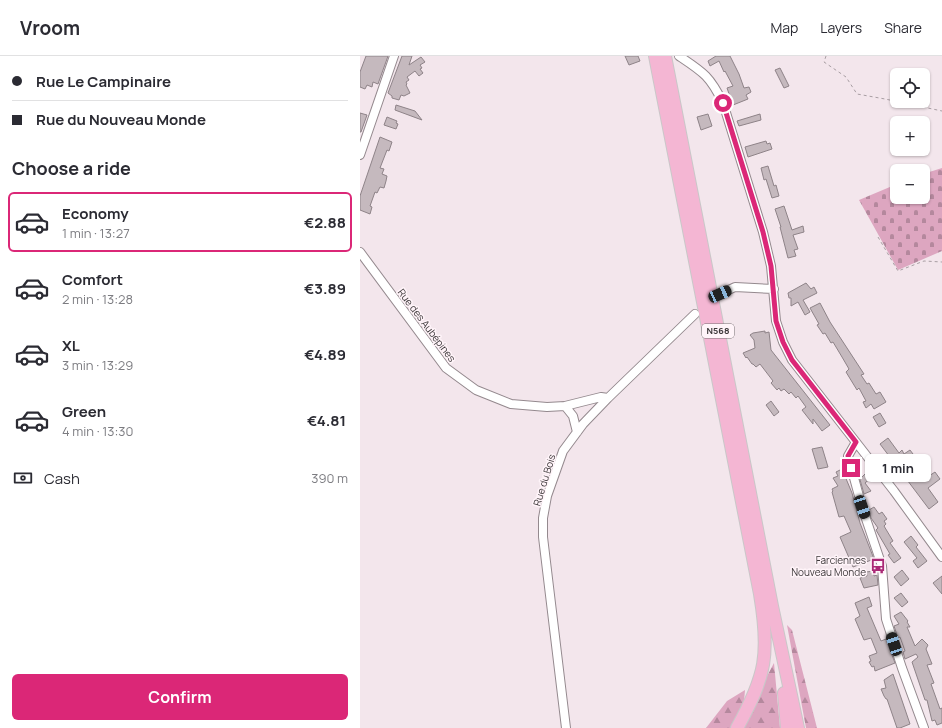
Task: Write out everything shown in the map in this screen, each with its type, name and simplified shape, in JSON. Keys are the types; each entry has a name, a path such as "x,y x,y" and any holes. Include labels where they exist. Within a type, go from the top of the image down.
{"highway":[{"name":"N568","path":"655,56 760,594 765,630 764,663 760,679 755,693 737,728"},
{"name":"N568","path":"664,56 777,631"},
{"path":"777,631 787,728"},
{"path":"777,631 798,728"}],"street":[{"path":"360,155 394,56"},
{"path":"679,56 706,75 714,85 723,103 763,232 771,266 776,321 783,342 792,360 856,442 942,557"},
{"name":"Rue des Aubépines","path":"360,252 446,368 476,390 511,404 547,407 565,406 601,397 608,398"},
{"path":"720,294 735,287 774,289"},
{"name":"Rue du Bois","path":"566,728 543,537 543,518 547,496 563,451 583,424 695,314"},
{"path":"565,406 573,416 577,432"},
{"path":"856,442 848,456 862,507 882,566 886,619 924,728"}],"path":[{"path":"826,56 824,62 846,77 857,94 942,111"},
{"path":"878,237 898,271 924,261 942,262"}],"green space":[{"path":"942,168 942,251 898,270 859,200 890,187 890,204 930,204 930,172"},
{"path":"787,625 792,630 817,728 806,728"},
{"path":"774,663 780,728 739,728"},
{"path":"745,690 744,702 731,728 706,728 727,701"}],"building":[{"path":"366,56 388,56 378,84 373,82 372,87 367,85 365,89 360,87 360,72"},
{"path":"402,56 412,56 409,65 421,57 425,62 420,65 422,68 420,69 423,73 419,76 415,71 407,77 409,80 406,82 406,85 410,93 404,96 401,95 399,100 392,98 392,96 388,93"},
{"path":"625,56 638,56 640,61 629,65"},
{"path":"716,56 730,56 744,88 749,87 751,92 746,95 748,99 733,105 727,88 733,86 725,71 724,72 719,61 710,66 708,61"},
{"path":"780,68 789,86 784,88 775,70"},
{"path":"396,105 415,111 422,120 395,110"},
{"path":"360,113 367,115 361,132 360,132"},
{"path":"708,114 712,126 701,130 697,117"},
{"path":"760,114 761,120 739,126 737,121"},
{"path":"387,117 397,121 396,123 398,124 396,129 384,125"},
{"path":"380,137 392,142 380,168 384,169 382,174 387,176 384,188 380,187 377,193 375,192 370,206 372,207 370,214 360,210 360,196"},
{"path":"766,141 767,144 770,143 772,149 748,157 745,147"},
{"path":"768,166 774,186 776,185 779,196 772,198 766,179 764,180 761,168"},
{"path":"784,206 792,230 803,226 804,232 793,235 798,249 794,250 796,256 788,258 775,209"},
{"path":"806,283 811,289 814,287 817,293 803,300 810,312 805,315 798,302 791,306 791,298 789,298 788,293"},
{"path":"820,303 830,322 864,374 861,375 867,384 869,383 876,394 880,392 886,402 874,409 871,404 866,408 863,402 866,401 859,388 857,390 846,372 849,369 842,357 833,342 831,343 825,333 823,334 817,325 819,324 810,308"},
{"path":"765,331 765,333 769,332 771,350 830,425 822,431 813,419 813,424 802,410 806,407 798,396 796,398 791,392 789,394 784,389 781,391 779,388 777,390 771,383 773,381 760,364 756,367 747,357 746,358 743,353 755,348 754,340 750,335"},
{"path":"771,401 779,412 774,416 766,405"},
{"path":"880,413 886,423 879,427 873,417"},
{"path":"888,438 899,453 902,450 904,454 910,450 913,454 908,458 916,469 920,465 929,476 935,472 940,479 928,488 938,502 929,509 880,444"},
{"path":"822,447 828,467 818,469 812,449"},
{"path":"842,469 852,493 860,523 874,559 853,567 840,537 851,532 844,516 839,517 832,492 832,489 838,486 833,478 838,476 836,472"},
{"path":"868,471 872,477 865,483 871,491 864,494 859,476 861,478"},
{"path":"874,507 879,514 882,512 887,519 884,521 886,524 884,526 893,541 890,543 901,558 894,563 888,555 890,554 876,530 878,528 871,518 869,510"},
{"path":"911,536 918,545 916,547 927,561 918,568 913,561 917,558 904,542"},
{"path":"902,570 909,579 901,586 894,577"},
{"path":"874,571 874,576 877,575 878,585 864,588 860,578 867,576 866,572"},
{"path":"942,576 942,594 933,583"},
{"path":"901,593 908,602 902,607 894,598"},
{"path":"869,597 872,606 867,608 881,641 886,639 895,663 875,671 874,666 872,667 869,662 871,661 869,656 877,653 871,638 864,640 855,619 860,616 855,603"},
{"path":"901,612 908,621 907,622 910,627 907,627 915,646 922,639 928,645 926,649 932,664 927,665 934,683 931,684 940,709 942,708 942,723 937,725 935,720 932,721 927,700 925,700 912,662 918,657 916,654 905,659 903,652 905,651 894,626 899,624 894,616"},
{"path":"893,674 910,724 900,728 897,728 887,699 881,689 886,688 884,680"}],"place":[{"name":"Farciennes Nouveau Monde","path":"878,566"}],"route":[{"path":"723,103 763,232 771,266 776,321 783,342 792,360 856,442 848,456 851,468"}]}
